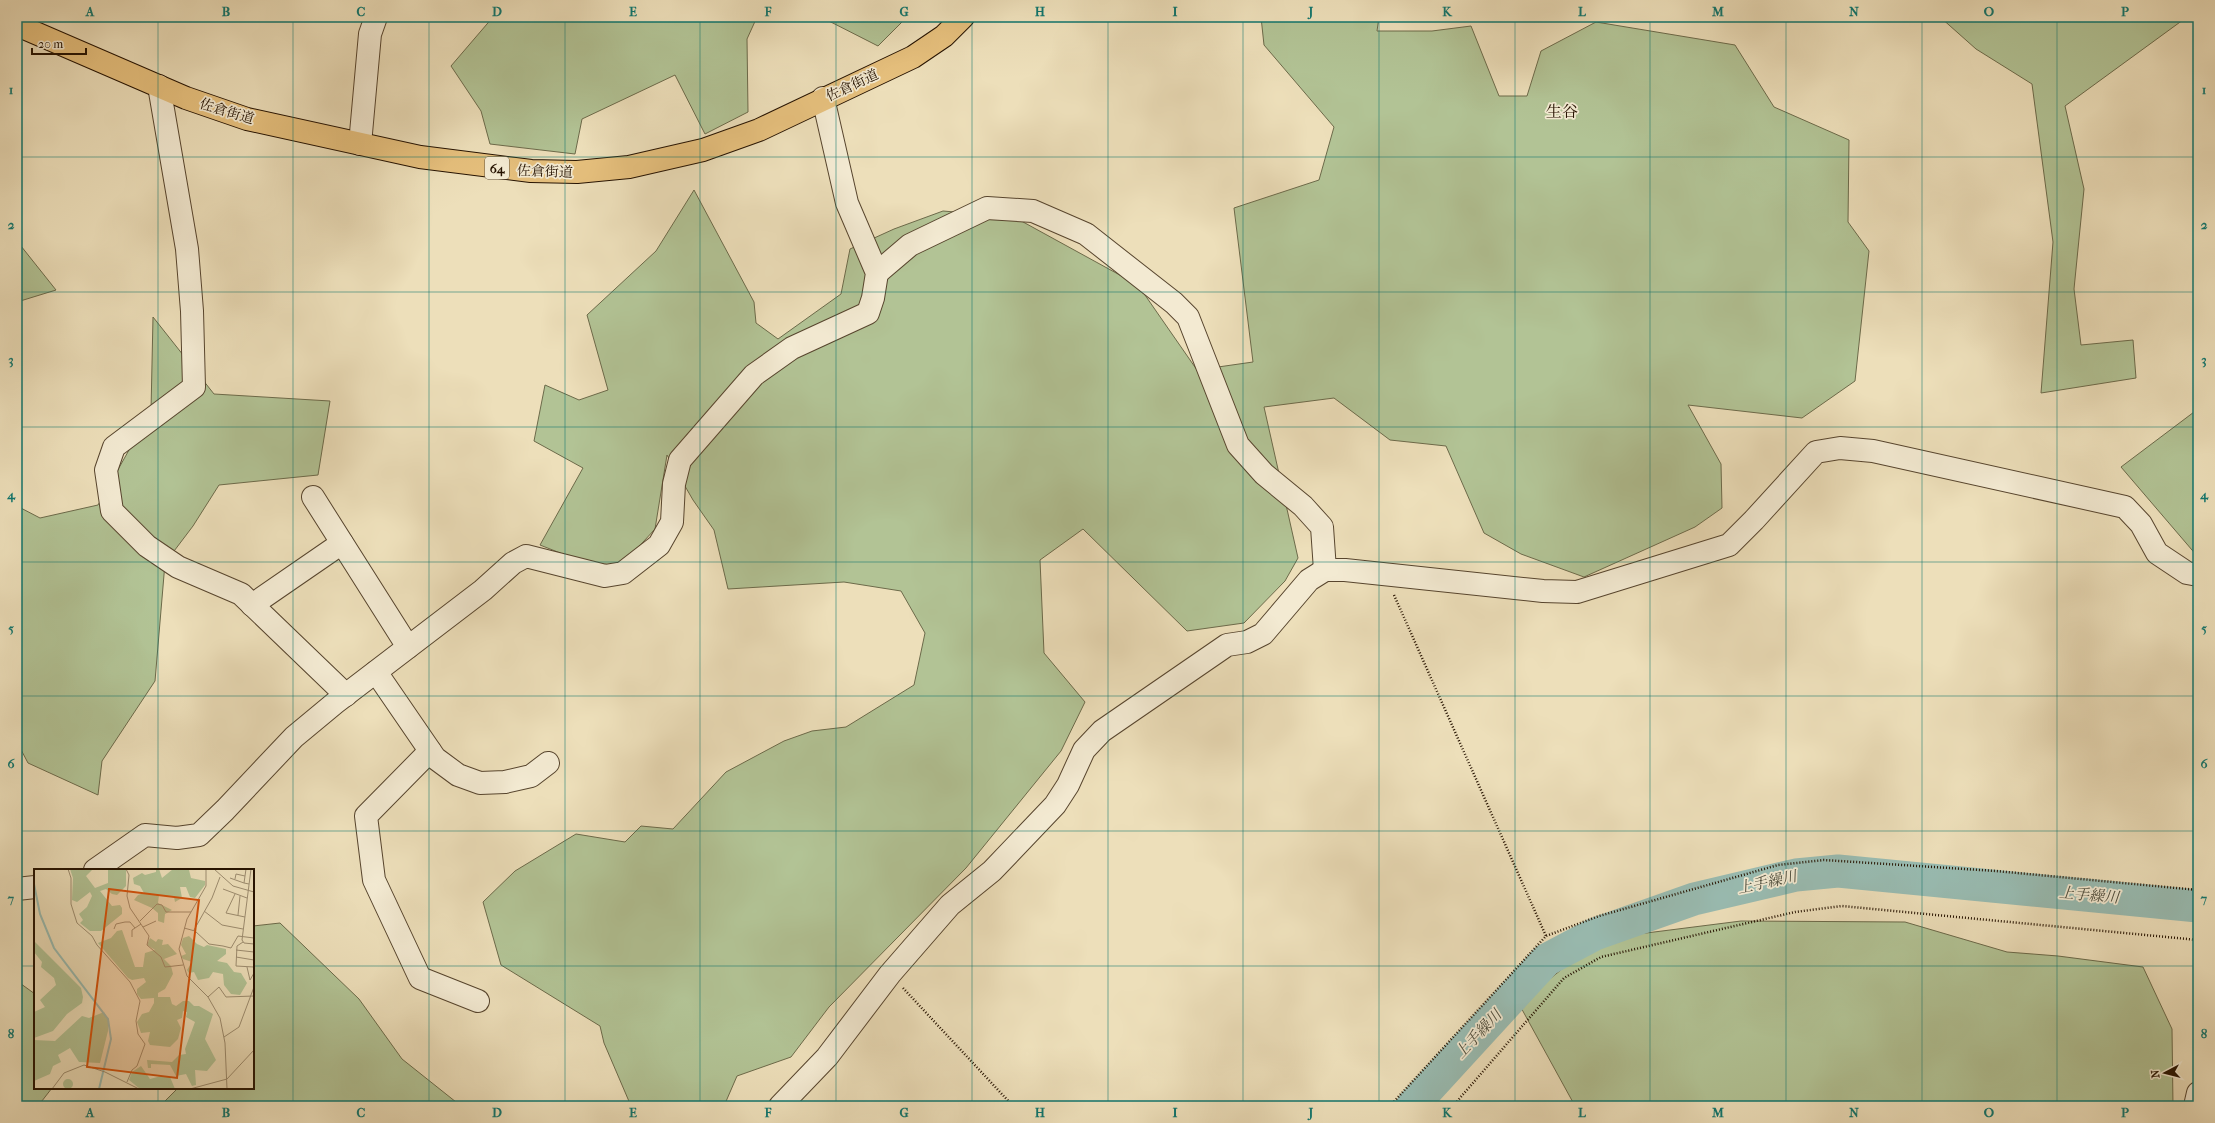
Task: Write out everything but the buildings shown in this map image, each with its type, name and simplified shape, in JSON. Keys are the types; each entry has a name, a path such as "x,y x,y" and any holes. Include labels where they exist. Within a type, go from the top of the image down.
{"main road":[{"name":"佐倉街道","path":"17,25 186,98 247,119 420,157 476,166 531,171 576,172 629,167 702,150 758,130 823,98 913,57 944,36 963,17"}],"street":[{"path":"360,144 370,34 376,17"},
{"path":"159,86 187,249 192,311 194,387 114,447 106,470 112,511 147,546 178,567 241,594 346,695"},
{"path":"96,869 145,835 177,838 199,835 225,810 294,737 346,695 483,590 513,563 526,556 605,576 623,573 658,545 672,522 674,484 680,460 754,375 792,348 868,313 873,298 877,273 847,203 823,98"},
{"path":"877,273 910,245 987,208 1033,211 1086,234 1174,303 1188,317 1238,445 1264,474 1303,506 1322,527 1326,570"},
{"path":"780,1106 827,1057 890,974 950,906 992,871 1055,805 1068,786 1084,750 1102,731 1227,645 1246,642 1263,634 1309,580 1326,570 1345,570 1543,591 1577,592 1728,545 1754,520 1816,452 1840,448 1873,451 2125,507 2141,524 2157,553 2187,573 2198,575"},
{"path":"313,497 408,647"},
{"path":"252,604 342,543"},
{"path":"376,672 435,758 458,775 480,783 505,782 531,776 548,763"},
{"path":"430,751 366,816 374,880 420,978 478,1001"},
{"path":"17,889 34,887"},
{"path":"2195,1106 2198,1093"}],"path":[{"path":"1384,574 1546,936"},
{"path":"1390,1106 1546,936 1599,916 1778,865 1824,860 1996,871 2198,890"},
{"path":"1453,1106 1564,978 1601,957 1795,912 1842,906 2198,940"},
{"path":"890,974 1013,1106"}],"green space":[{"path":"493,17 757,17 747,39 748,112 705,134 675,75 582,119 575,154 490,144 481,111 451,66"},
{"path":"821,17 904,17 905,19 878,46"},
{"path":"1261,17 1379,17 1377,31 1432,31 1471,26 1499,96 1527,96 1541,51 1596,22 1735,45 1774,107 1849,140 1848,222 1869,251 1855,381 1802,418 1688,405 1721,464 1722,508 1695,527 1584,577 1521,554 1484,533 1446,446 1390,440 1334,398 1264,407 1298,558 1285,581 1244,623 1187,631 1083,529 1040,560 1044,653 1085,702 1061,751 966,868 829,1007 791,1057 737,1076 724,1106 631,1106 604,1043 600,1026 501,965 483,902 515,871 576,834 625,842 641,826 673,829 726,772 784,741 812,731 846,727 914,685 925,633 901,591 844,582 728,589 714,530 693,500 667,455 655,529 621,566 593,566 540,545 583,468 534,441 545,385 579,400 608,390 587,315 656,251 694,190 754,302 756,323 778,339 841,294 850,249 894,229 943,211 1014,217 1138,285 1197,370 1253,362 1234,208 1319,180 1334,127 1264,45"},
{"path":"1940,17 2187,17 2065,106 2084,189 2074,289 2081,345 2133,340 2136,378 2041,393 2053,242 2032,84 1976,49"},
{"path":"17,241 56,290 17,302"},
{"path":"153,317 214,394 330,401 318,475 219,485 193,526 165,563 155,681 102,761 98,795 28,763 17,742 17,506 40,518 98,505 151,411"},
{"path":"2198,409 2198,557 2121,467"},
{"path":"1741,921 1905,922 2007,952 2058,956 2143,967 2172,1029 2173,1106 1575,1106 1519,1004 1599,939"},
{"path":"280,923 359,999 402,1059 461,1106 160,1106 177,1089 254,1089 254,926"},
{"path":"17,981 34,993 34,1089 51,1089 38,1106 17,1106"}],"waterway":[{"name":"上手繰川","path":"1412,1106 1546,960 1595,934 1694,899 1796,875 1838,871 2198,906"}],"district":[{"name":"生谷","path":"1562,111"}]}
